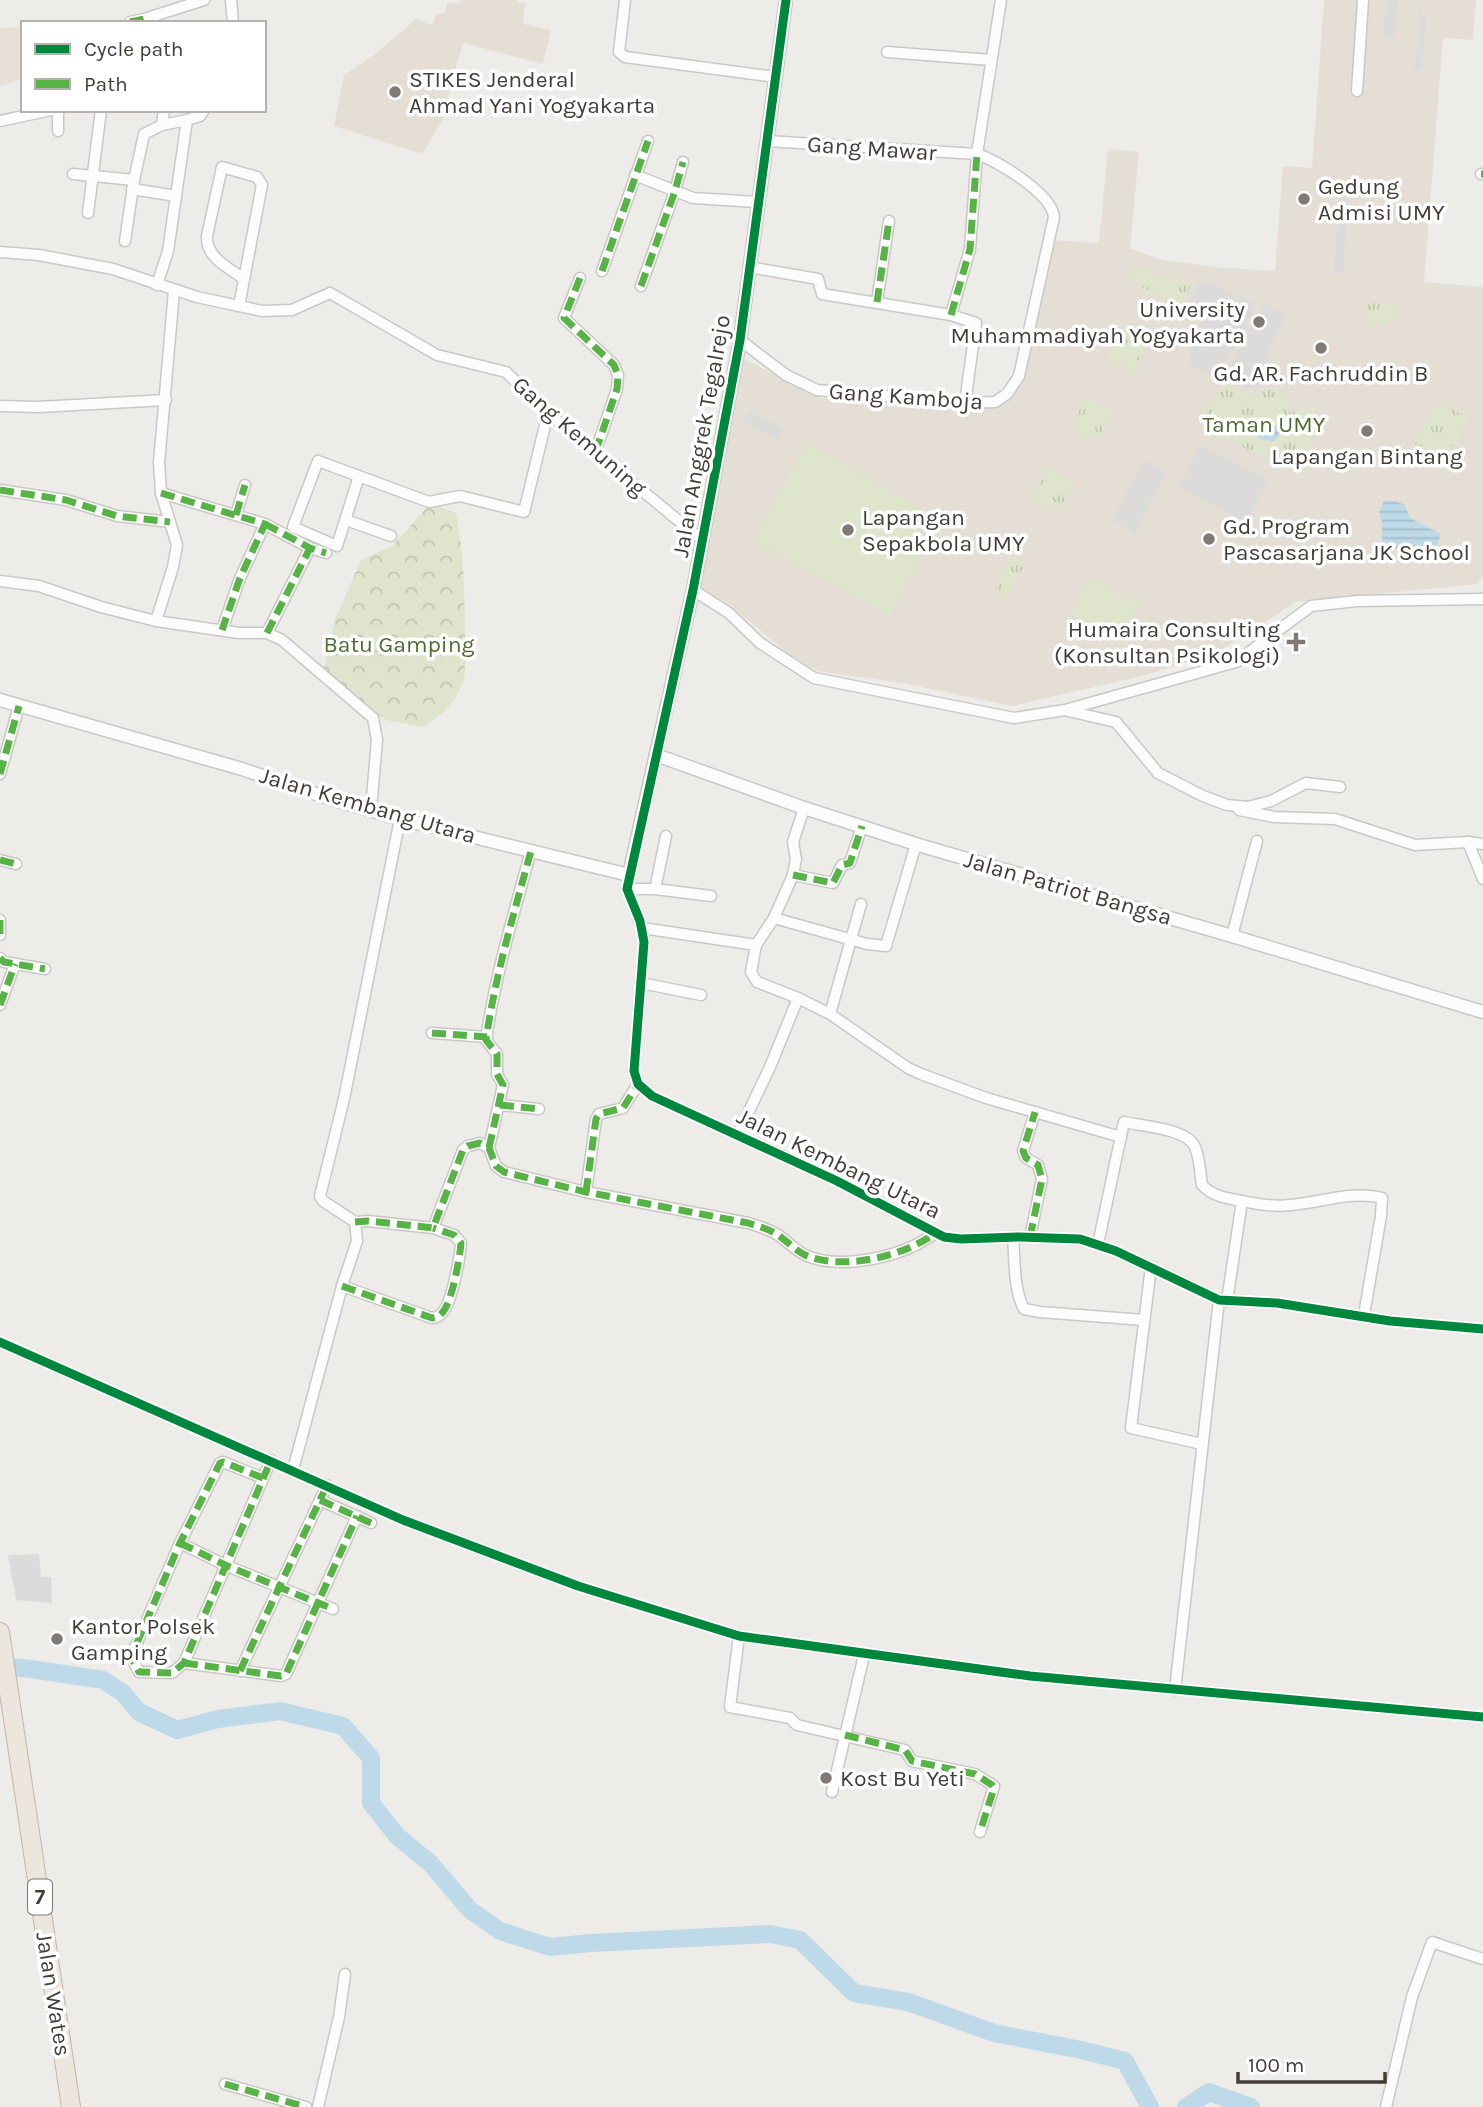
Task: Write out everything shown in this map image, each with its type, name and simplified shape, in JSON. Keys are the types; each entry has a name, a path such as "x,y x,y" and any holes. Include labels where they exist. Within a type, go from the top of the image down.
{"highway":[{"name":"Jalan Wates","path":"0,1632 71,2107"}],"street":[{"path":"145,21 204,0"},
{"path":"231,0 233,21"},
{"path":"625,0 619,43 620,52 625,57 775,77"},
{"name":"Jalan Anggrek Tegalrejo","path":"629,875 693,590 740,340 786,0"},
{"path":"951,314 970,249 976,154 1001,0"},
{"path":"1357,91 1363,0"},
{"path":"887,52 991,60"},
{"path":"0,121 42,112"},
{"path":"58,112 58,131"},
{"path":"88,213 103,112"},
{"path":"162,125 164,112"},
{"path":"125,241 142,137 149,129 200,116 203,112"},
{"path":"157,285 168,251 187,120"},
{"path":"602,271 648,141"},
{"name":"Gang Mawar","path":"767,141 976,154"},
{"name":"Gang Kamboja","path":"740,340 786,375 814,390 965,403 995,401 1007,394 1018,382 1054,217 1052,206 1044,196 990,159 976,154"},
{"path":"641,286 683,162"},
{"path":"239,306 262,185 257,177 222,167 207,247 211,254 244,279"},
{"path":"73,174 94,175 176,196"},
{"path":"635,175 702,200 757,202"},
{"path":"877,302 889,221"},
{"name":"Gang Kemuning","path":"0,252 39,255 113,270 174,291 262,311 292,310 330,293 437,355 505,371 548,413 702,540"},
{"path":"749,267 817,279 822,294 951,314 975,323 965,403"},
{"path":"580,278 564,318 614,365 619,383 595,453"},
{"path":"156,621 177,545 161,493 159,463 174,291"},
{"path":"0,406 38,407 166,400"},
{"path":"359,476 337,546 293,527 318,461 359,476 429,502 460,496 524,512 548,413"},
{"path":"236,515 245,485"},
{"path":"0,490 66,500 117,516 170,522"},
{"path":"161,493 265,524 310,548 326,553"},
{"path":"346,520 391,536"},
{"path":"222,630 240,578 265,524"},
{"path":"267,633 310,548"},
{"path":"0,581 39,586 101,607 156,621 267,633 282,640 373,718 377,740 371,809"},
{"path":"693,590 729,613 760,643 814,678 1011,718 1065,710 1236,662 1311,606 1357,601 1483,599"},
{"name":"Jalan Kembang Utara","path":"0,700 242,769 400,819 629,875"},
{"path":"0,774 19,706"},
{"path":"1065,710 1116,722 1158,774 1203,796 1252,814 1335,819 1415,845 1463,842 1483,844"},
{"name":"Jalan Patriot Bangsa","path":"656,755 804,808 916,844 1483,1012"},
{"path":"1227,805 1248,807 1271,801 1306,783 1340,787"},
{"path":"804,808 793,842 796,859 793,875 774,918 756,945 751,972 754,979 764,986 798,998 830,1014 908,1068 956,1088 1121,1137"},
{"path":"342,1286 432,1318 439,1316 446,1308 450,1296 461,1243 454,1235 433,1228 355,1222 323,1201 320,1196 344,1100 400,819"},
{"path":"793,875 834,883 843,864 850,863 862,827"},
{"path":"654,889 666,836"},
{"path":"1232,936 1257,841"},
{"path":"1463,842 1483,879"},
{"path":"774,918 880,947 887,945 916,844"},
{"path":"531,851 504,949 486,1037 487,1043 497,1054 497,1074 503,1085 489,1147 496,1166 504,1172 586,1192 748,1223 772,1231 807,1256 846,1262 876,1258 922,1241 935,1233"},
{"path":"0,860 16,864"},
{"path":"586,1192 596,1119 599,1114 623,1108 638,1084 635,1072 644,942 642,928 627,888 629,875"},
{"path":"627,888 710,896"},
{"path":"830,1014 861,904"},
{"path":"0,919 0,935"},
{"path":"642,928 756,945"},
{"path":"0,958 4,962 45,970"},
{"path":"0,1005 15,964"},
{"path":"641,983 701,995"},
{"path":"738,1134 770,1067 798,998"},
{"path":"432,1033 486,1037"},
{"name":"Jalan Kembang Utara","path":"638,1084 652,1096 871,1198 935,1233 954,1239 1080,1239 1098,1244 1223,1300 1278,1303 1390,1321 1483,1329"},
{"path":"500,1105 539,1109"},
{"path":"1030,1237 1042,1176 1038,1165 1026,1158 1023,1151 1035,1112"},
{"path":"1098,1244 1124,1122 1185,1135 1195,1146 1202,1185 1220,1197 1264,1206 1289,1206 1353,1196 1370,1195 1382,1198 1364,1315"},
{"path":"433,1228 463,1150 477,1143 489,1147"},
{"path":"1175,1690 1202,1444 1223,1300 1242,1201"},
{"path":"293,1470 342,1286 357,1241 355,1222"},
{"path":"1013,1237 1017,1282 1024,1309 1144,1320"},
{"path":"1151,1267 1131,1429 1202,1444"},
{"path":"0,1342 403,1520 535,1571 666,1615 739,1636 1030,1676 1483,1717"},
{"path":"264,1478 220,1463 180,1543 133,1652 135,1668 144,1674 173,1673 184,1663 225,1565 264,1478 271,1460"},
{"path":"240,1671 327,1485"},
{"path":"320,1500 371,1523"},
{"path":"184,1663 281,1676 286,1674 357,1516"},
{"path":"180,1543 225,1565 333,1609"},
{"path":"739,1636 730,1707 790,1718 797,1725 905,1750 912,1761 975,1774 994,1788 981,1831"},
{"path":"832,1793 864,1655"},
{"path":"1386,2107 1412,1997 1432,1942 1483,1959"},
{"path":"318,2107 339,2017 345,1974"},
{"path":"225,2084 306,2107"}],"shaded area":[{"name":"STIKES Jenderal Ahmad Yani Yogyakarta","path":"461,0 517,0 525,3 523,24 551,30 543,64 463,43 444,109 448,111 422,154 334,126 344,75 374,55 416,19 432,25 437,13 444,14 448,2 459,4"},
{"name":"University Muhammadiyah Yogyakarta","path":"1324,0 1476,0 1473,40 1443,38 1424,282 1483,287 1483,576 1478,584 1296,602 1215,654 1146,675 1012,706 908,684 818,671 790,655 729,604 698,586 741,357 818,397 834,400 865,398 994,405 1006,402 1022,385 1051,240 1099,243 1108,149 1139,152 1130,248 1162,260 1275,271 1283,166 1312,168"},
{"path":"1387,0 1398,1 1395,38 1383,37"},
{"path":"1420,9 1426,19 1422,66 1415,73"},
{"path":"21,27 21,80 0,86 0,28"},
{"path":"1340,189 1348,189 1343,273 1334,273"},
{"path":"1199,281 1209,282 1257,304 1216,379 1190,365 1190,345 1204,317 1186,308"},
{"path":"1264,303 1286,316 1267,353 1274,380 1255,391 1226,374"},
{"path":"749,411 784,428 778,440 743,422"},
{"path":"1200,445 1269,480 1247,523 1179,487"},
{"path":"1144,460 1167,472 1135,533 1112,520"},
{"path":"39,1554 41,1577 51,1577 52,1603 16,1600 8,1555"}],"green space":[{"path":"1135,267 1164,278 1192,283 1182,306 1129,281"},
{"path":"1366,303 1398,304 1392,320 1381,326 1370,320"},
{"path":"1123,330 1148,343 1133,371 1108,358"},
{"name":"Taman UMY","path":"1223,382 1253,397 1269,388 1284,394 1290,413 1315,407 1320,426 1296,471 1212,433 1206,413"},
{"path":"1086,398 1113,412 1098,441 1071,427"},
{"path":"1437,401 1468,418 1445,460 1415,444"},
{"name":"Lapangan Sepakbola UMY","path":"807,444 942,520 889,615 754,540"},
{"path":"1048,467 1075,482 1059,511 1032,496"},
{"name":"Batu Gamping","path":"431,503 456,513 463,571 465,670 457,696 438,717 423,727 386,720 323,672 334,622 361,560 393,545"},
{"path":"1013,557 1025,564 1007,597 995,590"},
{"path":"1089,579 1139,605 1120,641 1071,615"}],"water":[{"path":"1257,421 1267,427 1280,425 1278,438 1274,441 1259,439 1253,426"},
{"path":"1384,501 1405,505 1410,518 1441,534 1437,545 1409,550 1382,544 1382,522 1379,513"}],"waterway":[{"path":"0,1666 103,1680 123,1693 139,1712 177,1730 218,1719 280,1711 343,1726 371,1758 371,1803 397,1836 431,1864 470,1910 500,1931 550,1947 770,1934 800,1940 854,1993 908,2002 994,2033 1125,2061 1150,2107"},
{"path":"1186,2107 1209,2092 1251,2107"}],"marked path":[{"path":"135,21 144,19"},
{"path":"602,271 648,141"},
{"path":"951,315 970,249 977,154"},
{"path":"641,286 683,162"},
{"path":"877,302 889,221"},
{"path":"580,278 564,318 614,365 618,375 617,389 595,453"},
{"path":"236,515 245,485"},
{"path":"0,490 66,500 117,516 170,522"},
{"path":"161,493 265,524 240,578 222,630"},
{"path":"265,524 310,548 326,553"},
{"path":"267,633 310,548"},
{"path":"0,774 19,706"},
{"path":"793,875 833,883 842,865 850,863 862,826"},
{"path":"489,1148 503,1085 497,1074 497,1054 486,1040 500,968 531,851"},
{"path":"0,860 16,864"},
{"path":"0,920 0,935"},
{"path":"0,958 4,962 45,969"},
{"path":"0,1005 15,964"},
{"path":"432,1033 487,1037"},
{"path":"586,1192 596,1119 599,1114 623,1108 638,1084"},
{"path":"500,1105 539,1109"},
{"path":"1030,1237 1042,1179 1038,1165 1026,1158 1023,1151 1035,1112"},
{"path":"355,1222 433,1228 463,1150 480,1143 489,1148 496,1166 504,1172 586,1192 748,1223 771,1231 801,1253 820,1260 854,1261 890,1255 935,1233"},
{"path":"342,1286 432,1318 439,1316 446,1308 452,1290 461,1243 454,1235 433,1228"},
{"path":"263,1478 220,1463 180,1543 133,1652 133,1661 139,1672 172,1673 184,1663 271,1460"},
{"path":"240,1671 327,1485"},
{"path":"320,1500 371,1523"},
{"path":"184,1663 281,1676 286,1674 357,1516"},
{"path":"180,1543 225,1565 333,1609"},
{"path":"845,1735 905,1750 912,1761 975,1774 992,1785 994,1788 980,1832"},
{"path":"225,2084 306,2107"}],"cycle path":[{"path":"786,0 740,340 693,590 627,889 640,921 644,942 634,1071 638,1084 652,1096 837,1181 944,1237 1080,1239 1116,1251 1219,1300 1277,1303 1390,1321 1483,1329"},
{"path":"0,1342 403,1520 578,1586 739,1636 1030,1676 1483,1717"}],"place":[{"name":"STIKES Jenderal Ahmad Yani Yogyakarta","path":"395,92"},
{"name":"Gedung Admisi UMY","path":"1304,199"},
{"name":"University Muhammadiyah Yogyakarta","path":"1259,322"},
{"name":"Gd. AR. Fachruddin B","path":"1321,348"},
{"name":"Lapangan Bintang","path":"1367,431"},
{"name":"Lapangan Sepakbola UMY","path":"848,530"},
{"name":"Gd. Program Pascasarjana JK School","path":"1209,539"},
{"name":"Humaira Consulting (Konsultan Psikologi)","path":"1296,642"},
{"name":"Kantor Polsek Gamping","path":"57,1639"},
{"name":"Kost Bu Yeti","path":"826,1778"}]}
